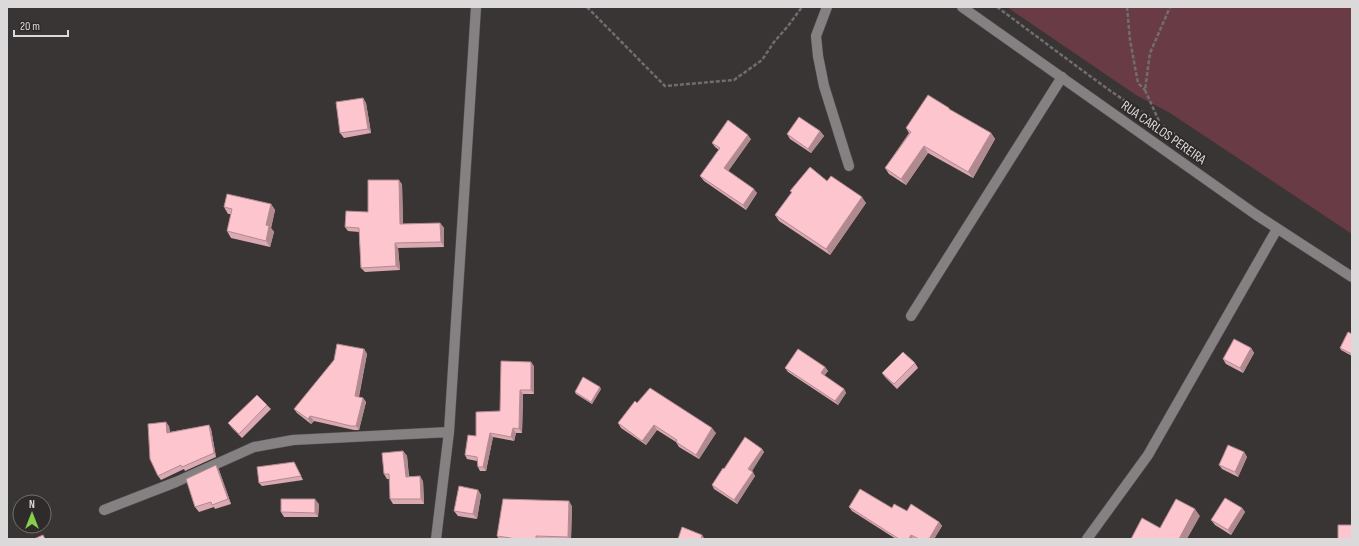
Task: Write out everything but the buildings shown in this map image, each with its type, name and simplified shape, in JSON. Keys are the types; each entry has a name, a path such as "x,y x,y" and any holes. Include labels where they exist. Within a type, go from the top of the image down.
{"street":[{"path":"436,539 449,432 476,7"},
{"path":"827,7 816,36 818,56 824,86 848,166"},
{"name":"RUA CARLOS PEREIRA","path":"962,7 1277,228 1352,277"},
{"path":"911,316 1062,77"},
{"path":"1087,539 1148,456 1277,228"},
{"path":"104,510 176,482 254,447 293,440 449,432"}],"path":[{"path":"587,7 665,86 734,80 762,60 774,42 802,7"},
{"path":"1127,7 1130,40 1138,83 1145,90 1159,122"},
{"path":"1145,90 1150,53 1170,7"}],"shaded area":[{"path":"1007,7 1352,7 1352,234 1170,113 1136,95"}]}
